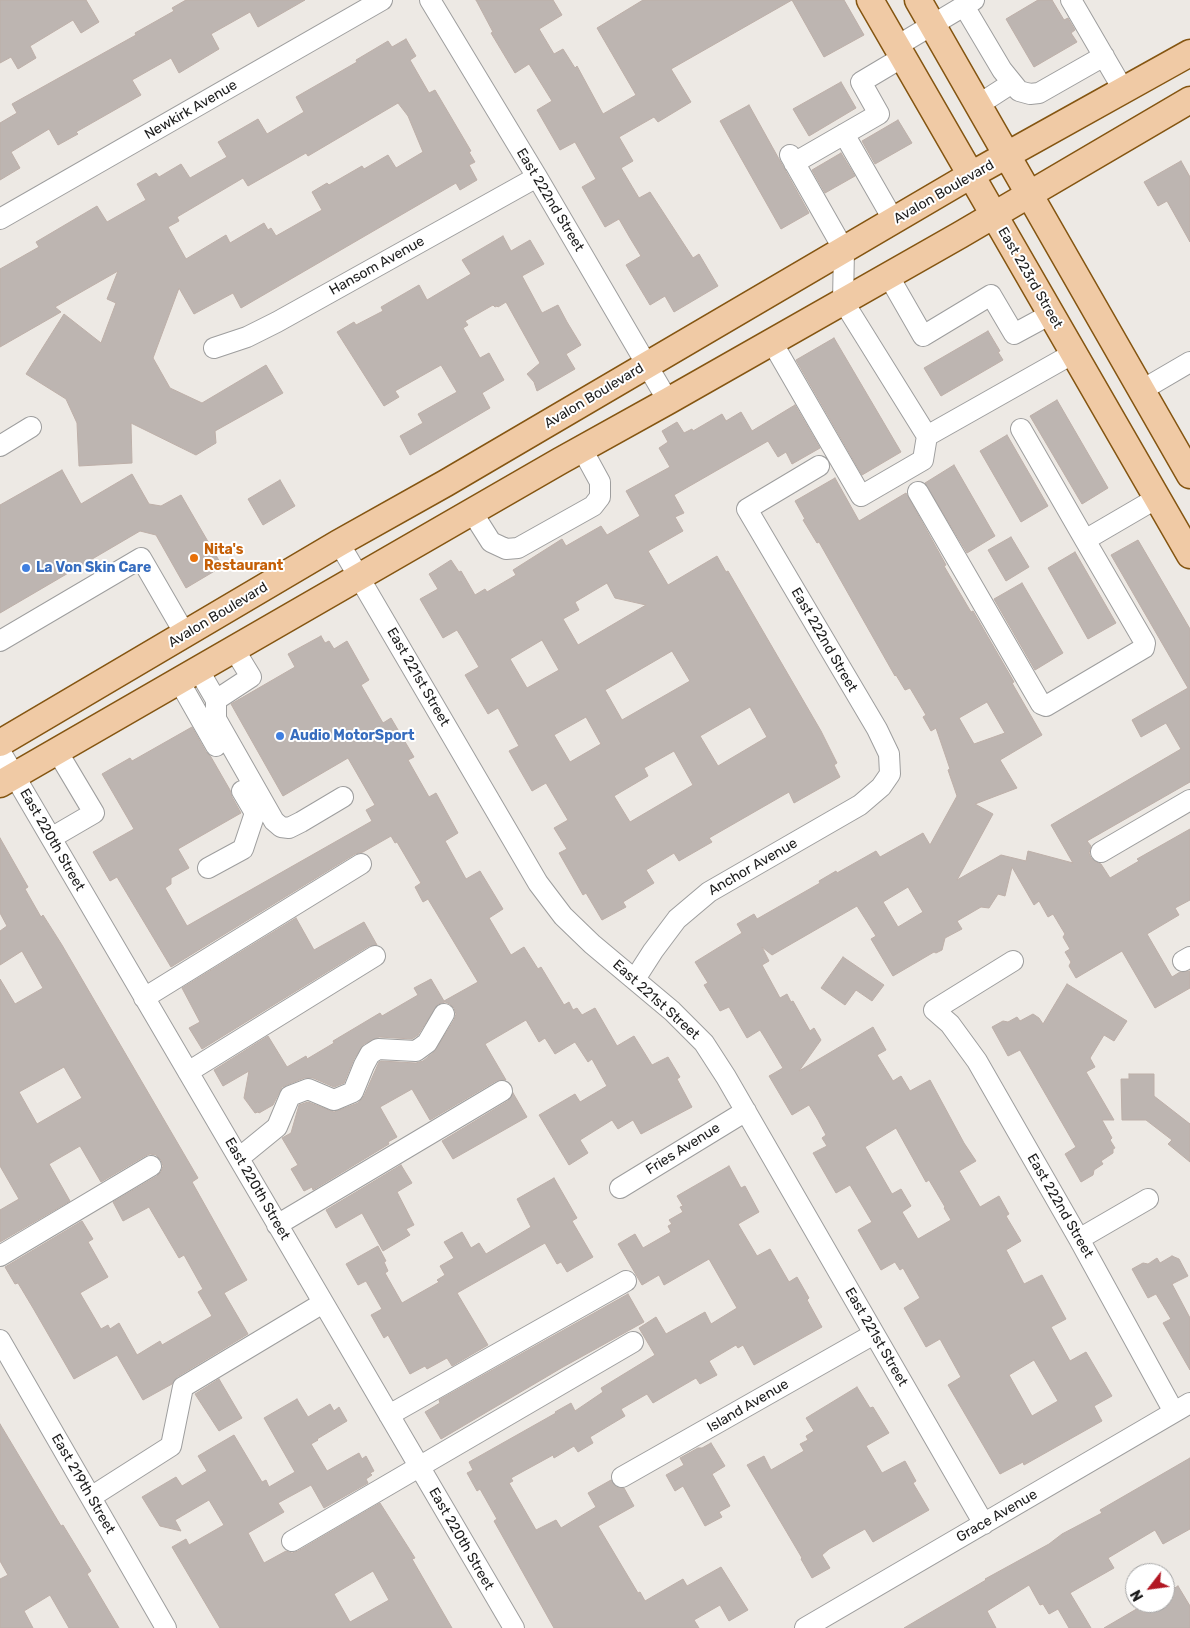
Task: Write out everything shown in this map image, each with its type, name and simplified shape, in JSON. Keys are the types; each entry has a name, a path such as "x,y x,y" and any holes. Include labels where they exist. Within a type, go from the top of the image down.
{"main road":[{"name":"East 223rd Street","path":"870,0 1190,555"},
{"path":"918,0 1190,475"},
{"name":"Avalon Boulevard","path":"0,743 971,175 1190,53"},
{"path":"7,780 582,449 994,215 1190,100"}],"street":[{"name":"Newkirk Avenue","path":"0,219 382,0"},
{"name":"East 222nd Street","path":"430,0 648,364 668,401"},
{"path":"1071,0 1124,91"},
{"path":"772,342 860,496 923,460 927,436 843,301 844,250 792,159 844,134 879,114 860,82 933,25 969,3 1002,70 1019,91 1030,94 1040,93 1104,56"},
{"path":"978,105 1012,84"},
{"path":"844,134 894,221"},
{"name":"Hansom Avenue","path":"214,348 246,337 277,322 537,177"},
{"path":"888,275 923,336 991,295 1014,334 1051,314"},
{"path":"927,436 1074,353"},
{"path":"1142,390 1190,362"},
{"path":"0,446 31,427"},
{"path":"918,492 1041,704 1046,706 1144,648 1145,643 1021,429"},
{"path":"472,512 491,542 506,550 518,548 593,506 600,497 600,482 582,449"},
{"name":"East 222nd Street","path":"819,466 747,509 877,729 889,754 890,774"},
{"path":"1085,540 1157,498"},
{"name":"East 221st Street","path":"339,543 538,883 562,916 592,944 672,1011 704,1043 746,1111 984,1524"},
{"path":"0,641 141,558 185,634"},
{"path":"216,700 251,677 234,649"},
{"path":"188,675 216,700 216,719 274,821 281,827 289,828 342,797"},
{"path":"188,675 255,813 244,849 208,868"},
{"name":"East 220th Street","path":"0,751 7,780 51,838 514,1628"},
{"path":"51,838 94,814 57,751"},
{"name":"Anchor Avenue","path":"636,979 653,951 677,919 709,892 860,805 881,787 890,774"},
{"path":"1101,852 1190,800"},
{"path":"144,998 361,864"},
{"path":"188,1072 375,956"},
{"name":"East 222nd Street","path":"1013,961 934,1010 950,1024 977,1062 1080,1239 1182,1407"},
{"path":"239,1158 276,1127 290,1096 308,1089 334,1100 353,1092 370,1054 378,1049 416,1051 427,1043 444,1014"},
{"path":"277,1225 502,1091"},
{"name":"Fries Avenue","path":"620,1188 746,1111"},
{"path":"0,1256 151,1166"},
{"path":"1080,1239 1148,1199"},
{"path":"389,1415 626,1281"},
{"path":"91,1497 171,1446 183,1387 323,1303"},
{"name":"Island Avenue","path":"622,1478 874,1334"},
{"name":"East 219th Street","path":"0,1340 166,1628"},
{"path":"292,1541 633,1342"},
{"name":"Grace Avenue","path":"805,1628 1182,1407"}],"building":[{"path":"0,0 86,0 99,22 81,33 73,20 30,46 36,58 18,69 11,57 0,63"},
{"path":"186,0 305,0 258,27 250,12 211,34 219,49 179,73 171,58 132,80 141,95 76,132 78,134 58,145 49,129 11,152 20,168 0,180 0,123 17,113 12,104 136,35 135,33 174,11 172,8"},
{"path":"476,0 553,0 562,15 539,29 554,54 563,49 575,68 577,66 603,114 636,95 597,28 643,0 792,0 671,69 691,102 658,122 654,117 619,137 633,161 621,168 639,198 650,192 693,258 699,254 718,286 674,312 665,296 650,305 626,265 641,256 619,219 605,227 582,187 596,179 575,142 560,150 537,110 552,101 529,64 515,73 491,33 493,32"},
{"path":"792,0 844,0 864,35 824,57"},
{"path":"1038,0 1052,0 1064,20 1068,18 1075,30 1071,33 1077,42 1034,67 1006,19"},
{"path":"406,39 416,56 410,60 429,93 435,90 471,151 469,152 475,162 469,165 477,180 460,190 456,183 241,308 233,293 194,314 179,288 153,358 170,388 202,403 266,365 283,393 215,431 216,443 196,455 131,423 132,463 79,466 77,423 66,399 26,374 64,314 101,343 116,303 107,299 118,271 55,307 61,312 0,347 0,269 39,247 36,242 97,206 107,222 146,200 137,184 156,173 159,177 181,164 190,178 227,157 218,142 258,119 267,134 304,112 296,97 357,62 356,60 388,41 392,47","holes":["398,103 408,116 423,152 396,168 388,155 364,169 362,166 329,185 327,183 312,192 322,210 276,236 271,228 268,230 264,223 230,243 226,235 186,259 168,227 179,221 177,217 243,178 248,186 306,153 308,156"]},
{"path":"841,82 856,108 809,136 793,109"},
{"path":"749,105 809,213 781,229 720,121"},
{"path":"898,120 912,143 875,164 862,141"},
{"path":"841,153 855,176 825,193 812,170"},
{"path":"1181,161 1190,177 1190,242 1167,201 1158,206 1144,182"},
{"path":"503,236 511,251 530,240 544,264 522,276 542,313 558,305 581,345 566,354 575,369 537,391 534,382 527,374 540,363 506,302 498,307 493,305 465,321 468,325 463,328 480,358 489,353 504,380 482,393 490,408 410,455 400,436 423,423 418,414 457,392 441,365 395,391 399,397 384,406 337,332 354,322 356,325 383,311 381,307 419,285 427,300 471,274 462,260"},
{"path":"988,331 1003,360 941,396 924,368"},
{"path":"834,338 901,452 862,475 796,360"},
{"path":"1057,400 1108,488 1082,504 1030,416"},
{"path":"795,405 820,448 792,464 786,452 778,457 768,441 674,495 684,513 675,517 683,531 648,551 668,585 717,556 726,572 728,571 821,731 837,763 834,765 840,777 794,803 789,792 709,838 712,842 679,861 674,853 646,870 654,883 623,902 626,907 602,920 586,893 583,895 559,853 567,849 554,828 568,820 546,783 532,791 509,751 519,746 498,708 488,714 465,675 479,667 457,630 443,638 420,599 438,589 429,574 451,560 459,572 461,571 475,595 485,589 487,592 516,575 513,570 562,539 566,546 601,526 607,535 640,516 626,491 670,467 659,448 668,442 662,431 677,422 684,433 692,429 693,431 722,414 726,421 741,412 752,431","holes":["607,583 615,598 646,605 578,645 563,619 579,610 575,602","542,640 559,670 527,688 510,659","672,651 690,681 622,720 605,690","750,707 767,737 718,766 700,736","586,717 601,744 570,762 554,735","674,751 693,785 630,822 614,796 648,776 644,768"]},
{"path":"1007,435 1048,506 1021,522 980,451"},
{"path":"954,465 995,536 967,553 925,483"},
{"path":"62,470 81,504 132,474 149,504 161,506 181,495 221,564 217,566 218,569 186,588 156,535 140,531 0,613 0,505"},
{"path":"835,478 859,521 906,493 946,565 944,566 971,612 973,611 1042,735 1000,760 1017,788 975,804 993,814 957,880 1001,855 1026,861 1028,851 1073,863 1051,825 1181,749 1166,723 1141,737 1132,720 1188,688 1111,555 1138,540 1190,629 1190,782 1087,841 1091,846 1089,853 1091,858 1101,864 1110,878 1139,861 1137,859 1190,829 1190,900 1175,908 1179,915 1147,934 1172,977 1180,972 1190,971 1190,988 1155,1008 1122,951 1076,978 1069,966 1071,962 1065,952 1070,949 1063,937 1065,934 1053,914 1048,917 1039,901 1034,905 1012,867 1005,896 998,894 989,908 981,907 957,921 962,929 945,938 942,950 934,952 893,976 871,939 876,936 857,906 772,955 762,947 769,961 762,965 780,998 787,994 810,1031 814,1028 821,1040 799,1071 873,1027 886,1050 877,1055 893,1081 901,1076 910,1091 930,1080 964,1143 976,1161 959,1171 980,1207 999,1196 1009,1214 1006,1216 1021,1241 1006,1250 1024,1284 1042,1275 1066,1319 1051,1327 1070,1361 1086,1352 1112,1396 1094,1406 1102,1421 1024,1465 1023,1462 1000,1474 948,1385 961,1377 940,1339 926,1347 904,1308 920,1298 903,1268 900,1270 895,1262 881,1270 858,1230 872,1222 850,1185 836,1193 813,1153 827,1146 822,1138 826,1135 818,1120 809,1105 792,1115 769,1076 783,1068 760,1030 747,1038 729,1007 720,1011 704,985 708,983 695,962 742,933 737,924 754,914 757,919 820,883 819,881 836,871 837,873 876,851 880,857 923,833 930,845 957,796 936,728 931,731 923,717 926,715 910,688 905,690 895,676 819,542 817,543 803,520 805,519 795,501","holes":["987,702 1005,733 974,744 959,718","908,887 923,912 898,927 883,902","896,1128 926,1182 929,1180 951,1220 918,1239 902,1212 911,1206 901,1189 892,1194 865,1147","1034,1360 1058,1401 1032,1416 1009,1375"]},
{"path":"280,480 295,506 263,525 248,499"},
{"path":"1011,537 1029,567 1006,581 988,550"},
{"path":"1075,552 1116,623 1088,639 1048,568"},
{"path":"1022,583 1063,653 1035,670 994,599"},
{"path":"321,636 325,643 329,641 334,649 347,641 369,680 361,685 383,723 391,718 414,757 408,760 429,797 436,793 458,833 445,841 466,879 480,871 503,909 489,918 511,955 524,947 538,969 541,967 564,1005 569,1002 573,1010 577,1008 582,1015 595,1008 617,1046 634,1036 652,1065 668,1057 680,1077 677,1079 692,1107 641,1134 633,1120 618,1129 612,1120 580,1140 588,1153 569,1165 539,1115 575,1094 580,1102 607,1086 592,1059 588,1062 575,1042 555,1054 545,1038 539,1042 526,1020 485,1044 506,1080 496,1081 430,1120 412,1089 380,1107 397,1137 388,1142 389,1144 313,1190 312,1187 304,1191 291,1169 298,1165 282,1138 291,1133 299,1105 308,1102 334,1112 358,1103 364,1096 379,1062 416,1063 423,1061 434,1052 454,1020 456,1014 454,1008 445,1002 438,1004 418,1035 412,1039 379,1037 364,1044 354,1059 344,1083 334,1087 313,1078 304,1078 282,1087 273,1105 259,1113 255,1113 244,1098 249,1071 223,1086 214,1070 268,1036 287,1067 306,1056 307,1059 380,1013 382,1016 418,995 414,988 431,979 444,1001 478,982 428,899 423,902 415,887 421,883 397,842 395,843 391,836 363,852 355,854 171,967 117,877 110,881 93,852 134,829 102,774 130,758 132,761 192,727 230,790 241,813 178,849 189,868 171,878 171,884 165,888 187,926 372,821 366,810 375,805 348,758 283,796 231,704 295,667 288,654"},
{"path":"0,838 28,887 25,889 41,917 43,915 62,945 198,1178 192,1182 247,1280 224,1293 248,1334 177,1377 172,1384 143,1400 117,1355 74,1379 18,1283 15,1284 5,1267 82,1221 93,1239 88,1242 108,1277 80,1293 101,1329 108,1325 110,1329 119,1323 137,1355 160,1341 162,1345 212,1316 198,1292 203,1289 184,1255 179,1258 149,1207 123,1221 113,1202 161,1172 163,1166 161,1160 156,1155 150,1154 145,1156 101,1182 80,1146 49,1164 70,1201 0,1242 0,1210 19,1199 0,1166 0,979 15,1004 43,988 22,951 0,965 0,931 7,926 0,913","holes":["64,1067 82,1098 37,1124 19,1092"]},
{"path":"296,918 314,950 364,922 377,945 369,946 202,1049 189,1028 200,1022 182,988"},
{"path":"843,957 884,985 872,1001 856,990 845,1005 821,988"},
{"path":"1067,984 1127,1021 1114,1041 1104,1035 1090,1058 1095,1067 1086,1072 1114,1120 1102,1120 1115,1148 1113,1153 1101,1161 1103,1164 1094,1170 1093,1175 1081,1182 1065,1154 1076,1147 1020,1050 1008,1056 992,1027 1017,1017 1020,1021 1033,1014 1043,1024"},
{"path":"1129,1074 1154,1074 1154,1096 1190,1124 1190,1162 1168,1144 1172,1140 1146,1120 1122,1120 1121,1079 1129,1079"},
{"path":"513,1093 527,1117 453,1159 442,1141 508,1101"},
{"path":"401,1165 412,1183 397,1192 414,1225 406,1229 410,1235 383,1251 362,1213 336,1228 326,1210"},
{"path":"729,1166 741,1188 745,1186 759,1212 738,1224 757,1256 770,1249 789,1282 797,1277 822,1327 754,1365 743,1345 738,1348 736,1345 709,1361 717,1375 700,1384 696,1378 653,1403 647,1394 621,1409 625,1416 590,1437 593,1443 578,1452 574,1446 554,1458 553,1455 511,1478 513,1481 509,1483 536,1530 556,1520 561,1528 596,1507 588,1493 611,1480 616,1487 624,1488 634,1506 598,1526 638,1593 640,1592 645,1601 683,1579 687,1586 721,1567 748,1610 729,1621 720,1605 694,1620 699,1628 554,1628 494,1521 497,1519 480,1489 477,1491 467,1473 473,1470 469,1462 571,1403 575,1411 603,1392 601,1388 655,1355 639,1328 656,1317 666,1334 705,1312 711,1324 737,1308 709,1259 664,1285 659,1275 642,1285 618,1244 635,1234 643,1248 671,1232 668,1226 672,1224 669,1220 683,1212 680,1207 683,1206 677,1196"},
{"path":"554,1178 577,1218 572,1221 593,1257 567,1272 561,1262 557,1264 545,1243 457,1293 488,1345 452,1366 447,1358 427,1369 425,1366 410,1374 388,1335 384,1338 371,1315 382,1309 366,1281 358,1285 346,1264 378,1246 386,1261 384,1262 388,1271 385,1273 402,1303 439,1282 437,1280 445,1275 440,1266 454,1258 444,1242 462,1232 471,1248 479,1243 486,1254 531,1227 517,1199"},
{"path":"1172,1256 1179,1259 1188,1276 1172,1284 1190,1318 1190,1370 1163,1323 1171,1319 1156,1294 1148,1298 1132,1269 1143,1263 1148,1264 1157,1258 1160,1263"},
{"path":"628,1294 644,1322 441,1439 425,1412 440,1403 439,1400"},
{"path":"219,1379 242,1418 219,1431 195,1394"},
{"path":"857,1387 870,1408 873,1407 889,1433 866,1446 882,1473 905,1461 916,1481 913,1483 929,1510 873,1542 865,1529 829,1549 822,1555 830,1568 812,1578 747,1465 764,1456 771,1470 804,1451 800,1444 808,1440 806,1436 814,1431 806,1418"},
{"path":"297,1399 308,1417 330,1404 334,1411 339,1407 347,1421 311,1444 327,1471 359,1453 362,1459 366,1456 374,1471 366,1479 368,1483 324,1508 311,1485 278,1503 284,1512 248,1533 264,1563 286,1551 292,1553 298,1551 380,1503 415,1558 412,1559 452,1628 220,1628 172,1547 186,1539 189,1545 224,1525 209,1500 175,1520 181,1531 160,1526 142,1497 176,1477 182,1486 207,1471 198,1456 234,1435 262,1482 266,1480 269,1487 295,1472 264,1418","holes":["373,1571 389,1600 350,1622 334,1594"]},
{"path":"0,1424 61,1526 63,1525 91,1571 87,1574 119,1628 69,1628 50,1595 24,1611 33,1628 0,1628 0,1579 8,1575 0,1561"},
{"path":"711,1443 725,1466 712,1474 730,1506 719,1512 722,1517 705,1526 683,1486 675,1491 666,1475 684,1465 680,1458"},
{"path":"1190,1458 1190,1529 1163,1544 1155,1530 1108,1558 1114,1568 1070,1593 1091,1628 1069,1628 1058,1609 1049,1614 1043,1604 1040,1605 1029,1585 987,1611 996,1628 904,1628 985,1579 1049,1544 1062,1534 1102,1513 1100,1510"},
{"path":"1178,1586 1190,1606 1190,1628 1104,1628 1130,1613 1175,1613 1175,1588"}],"place":[{"name":"Nita's Restaurant","path":"194,558"},
{"name":"La Von Skin Care","path":"26,568"},
{"name":"Audio MotorSport","path":"280,736"}]}
